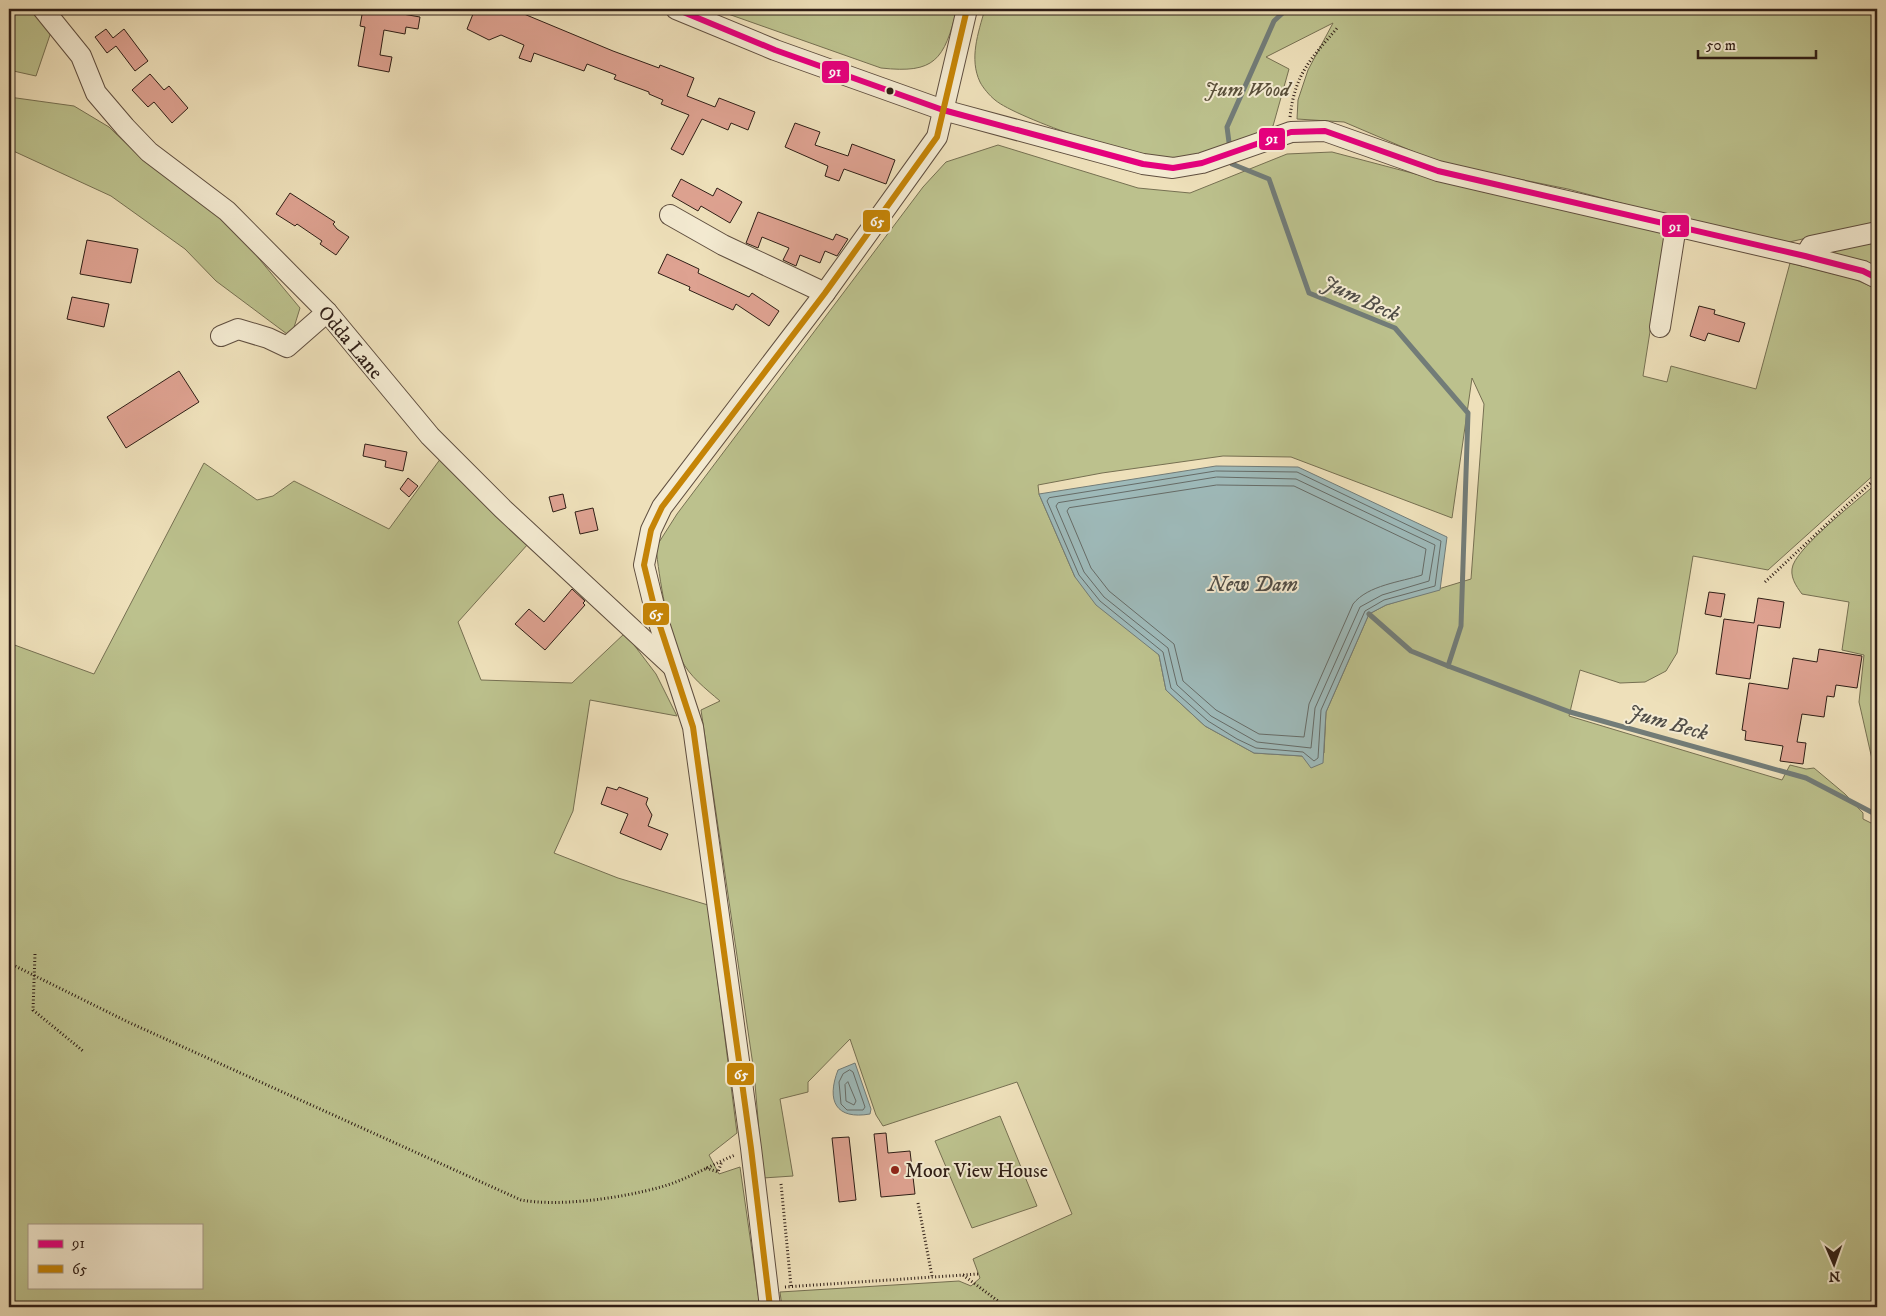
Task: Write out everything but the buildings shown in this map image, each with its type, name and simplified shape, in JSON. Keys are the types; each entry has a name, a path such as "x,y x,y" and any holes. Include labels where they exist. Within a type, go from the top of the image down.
{"street":[{"name":"Odda Lane","path":"43,9 81,56 96,93 125,127 149,152 227,211 327,312 430,436 502,508 674,667"},
{"path":"676,9 776,50 943,110 1142,164 1173,168 1202,163 1291,132 1325,131 1438,171 1805,256 1863,271 1877,278"},
{"path":"770,1307 751,1148 693,727 656,614 644,565 651,530 662,507 825,293 923,160 937,137 967,9"},
{"path":"670,215 722,245 825,293"},
{"path":"1660,327 1676,226"},
{"path":"1805,256 1811,246 1877,232"},
{"path":"222,336 238,329 268,338 287,348 327,312"}],"path":[{"path":"1291,132 1292,101 1303,69 1338,28"},
{"path":"1765,582 1877,477"},
{"path":"35,954 33,975 34,1010 83,1051"},
{"path":"9,963 128,1022 521,1200 536,1203 612,1198 662,1187 751,1148"},
{"path":"705,1168 718,1172 722,1160"},
{"path":"781,1184 791,1286 978,1274"},
{"path":"918,1203 932,1276"},
{"path":"963,1275 1006,1307"}],"green space":[{"path":"9,9 36,9 52,29 36,76 9,70"},
{"path":"714,9 957,9 947,41 934,60 914,68 899,69 881,68"},
{"name":"Jum Wood","path":"985,9 1877,9 1877,222 1785,243 1745,236 1568,189 1464,168 1426,157 1344,122 1297,119 1298,100 1308,70 1333,23 1266,57 1289,69 1273,126 1224,149 1186,160 1158,160 1137,155 1053,128 1008,108 995,100 980,82 975,64 976,46"},
{"path":"9,97 74,106 109,127 139,156 196,191 241,237 300,308 291,337 216,281 185,249 111,196 9,149"},
{"path":"998,145 1138,188 1190,193 1287,154 1332,152 1484,192 1666,230 1643,376 1667,382 1671,366 1756,389 1790,263 1854,279 1877,289 1877,472 1768,570 1693,556 1677,653 1666,671 1645,682 1620,683 1580,670 1569,716 1782,780 1790,765 1806,769 1814,768 1845,794 1863,813 1863,819 1877,826 1877,1307 782,1307 780,1292 959,1281 971,1286 980,1278 973,1259 1072,1214 1017,1082 883,1126 876,1115 850,1039 808,1082 808,1092 780,1099 793,1176 763,1178 754,1072 701,710 720,701 693,677 684,665 676,648 668,620 657,560 656,547 677,514 923,187 946,162","holes":["1472,378 1484,404 1471,579 1386,605 1369,614 1326,712 1324,753 1302,756 1254,753 1205,726 1166,690 1159,655 1075,577 1039,494 1038,485 1102,473 1223,456 1291,457 1452,518"]},
{"path":"1877,238 1877,270 1832,256 1832,246"},
{"path":"441,458 528,544 458,622 481,680 572,683 625,633 656,674 677,716 590,700 573,811 554,853 618,878 708,905 737,1133 709,1155 719,1174 740,1167 760,1307 9,1307 9,643 94,674 204,463 257,500 273,496 294,481 389,529"},
{"path":"1877,483 1877,781 1859,702 1864,655 1842,650 1849,602 1802,594 1795,584 1792,569 1798,556 1818,534"},
{"path":"1000,1116 1037,1206 972,1228 935,1141"}],"water":[{"name":"New Dam","path":"1216,466 1298,467 1447,537 1440,590 1386,605 1369,614 1326,712 1323,763 1311,768 1302,756 1254,753 1205,726 1166,690 1159,655 1096,605 1075,577 1039,494"},
{"path":"855,1063 871,1109 870,1114 849,1114 837,1106 834,1099 833,1091 838,1070"}],"waterway":[{"name":"Jum Beck","path":"1230,150 1227,127 1274,21 1287,9"},
{"name":"Jum Beck","path":"1231,158 1232,164 1269,179 1309,293 1395,328 1468,413 1461,626 1448,666"},
{"name":"Jum Beck","path":"1369,614 1411,651 1448,666 1570,712 1806,778 1877,815"}],"transit line":[{"name":"91","path":"676,9 775,50 943,110 1143,164 1173,168 1202,163 1291,132 1325,131 1438,171 1805,256 1863,271 1877,278"},
{"name":"65","path":"770,1307 751,1148 693,727 656,614 644,565 651,530 662,507 825,293 937,137 967,9"}],"place":[{"name":"Moor View House","path":"895,1170"}]}
